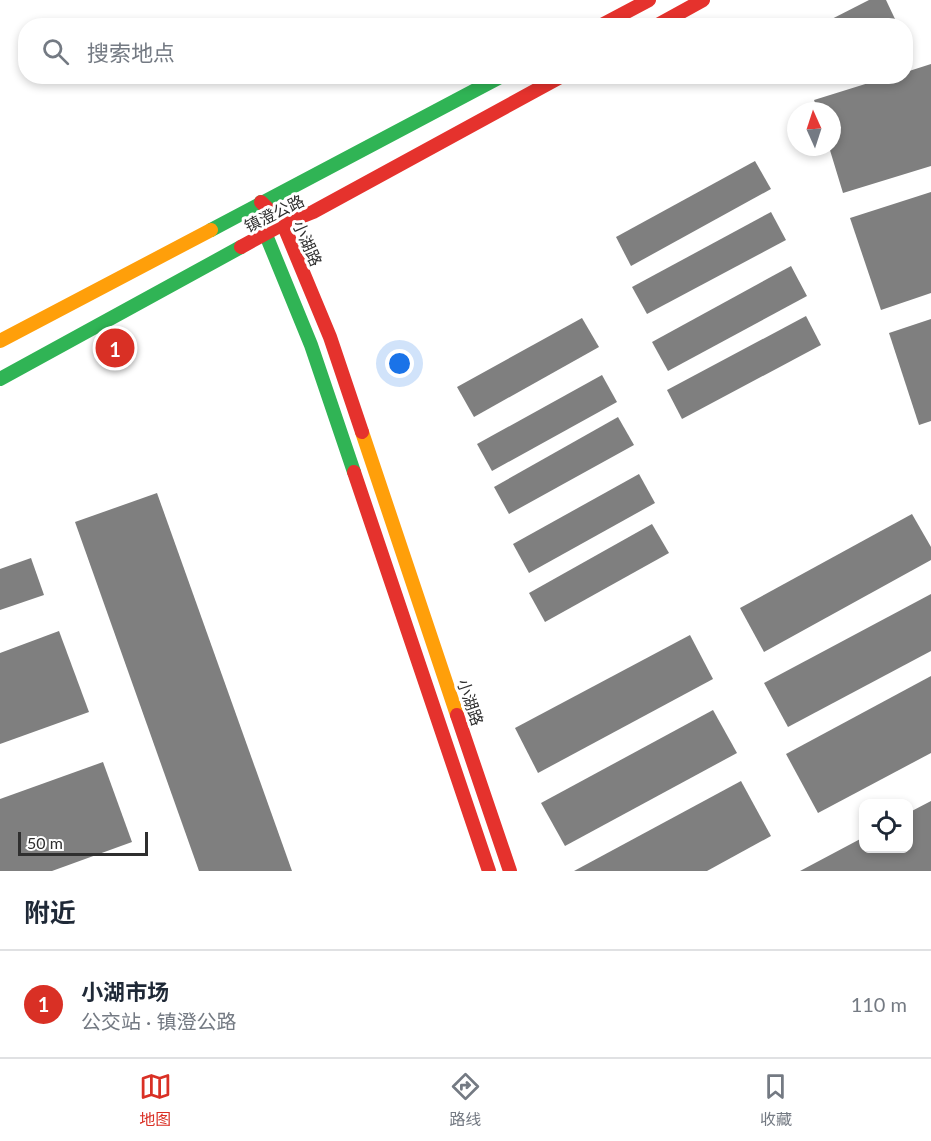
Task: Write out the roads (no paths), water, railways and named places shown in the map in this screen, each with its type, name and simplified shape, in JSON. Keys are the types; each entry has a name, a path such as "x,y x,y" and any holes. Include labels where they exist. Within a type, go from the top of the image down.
{"street":[{"path":"615,18 649,0"},
{"path":"670,18 703,0"},
{"name":"镇澄公路","path":"1,336 487,84"},
{"name":"镇澄公路","path":"0,379 283,224 313,212 547,84"},
{"path":"261,202 266,235 311,345 489,871"},
{"name":"小湖路","path":"261,202 283,224 330,337 510,871"}],"place":[{"name":"小湖市场","path":"115,348"}]}
